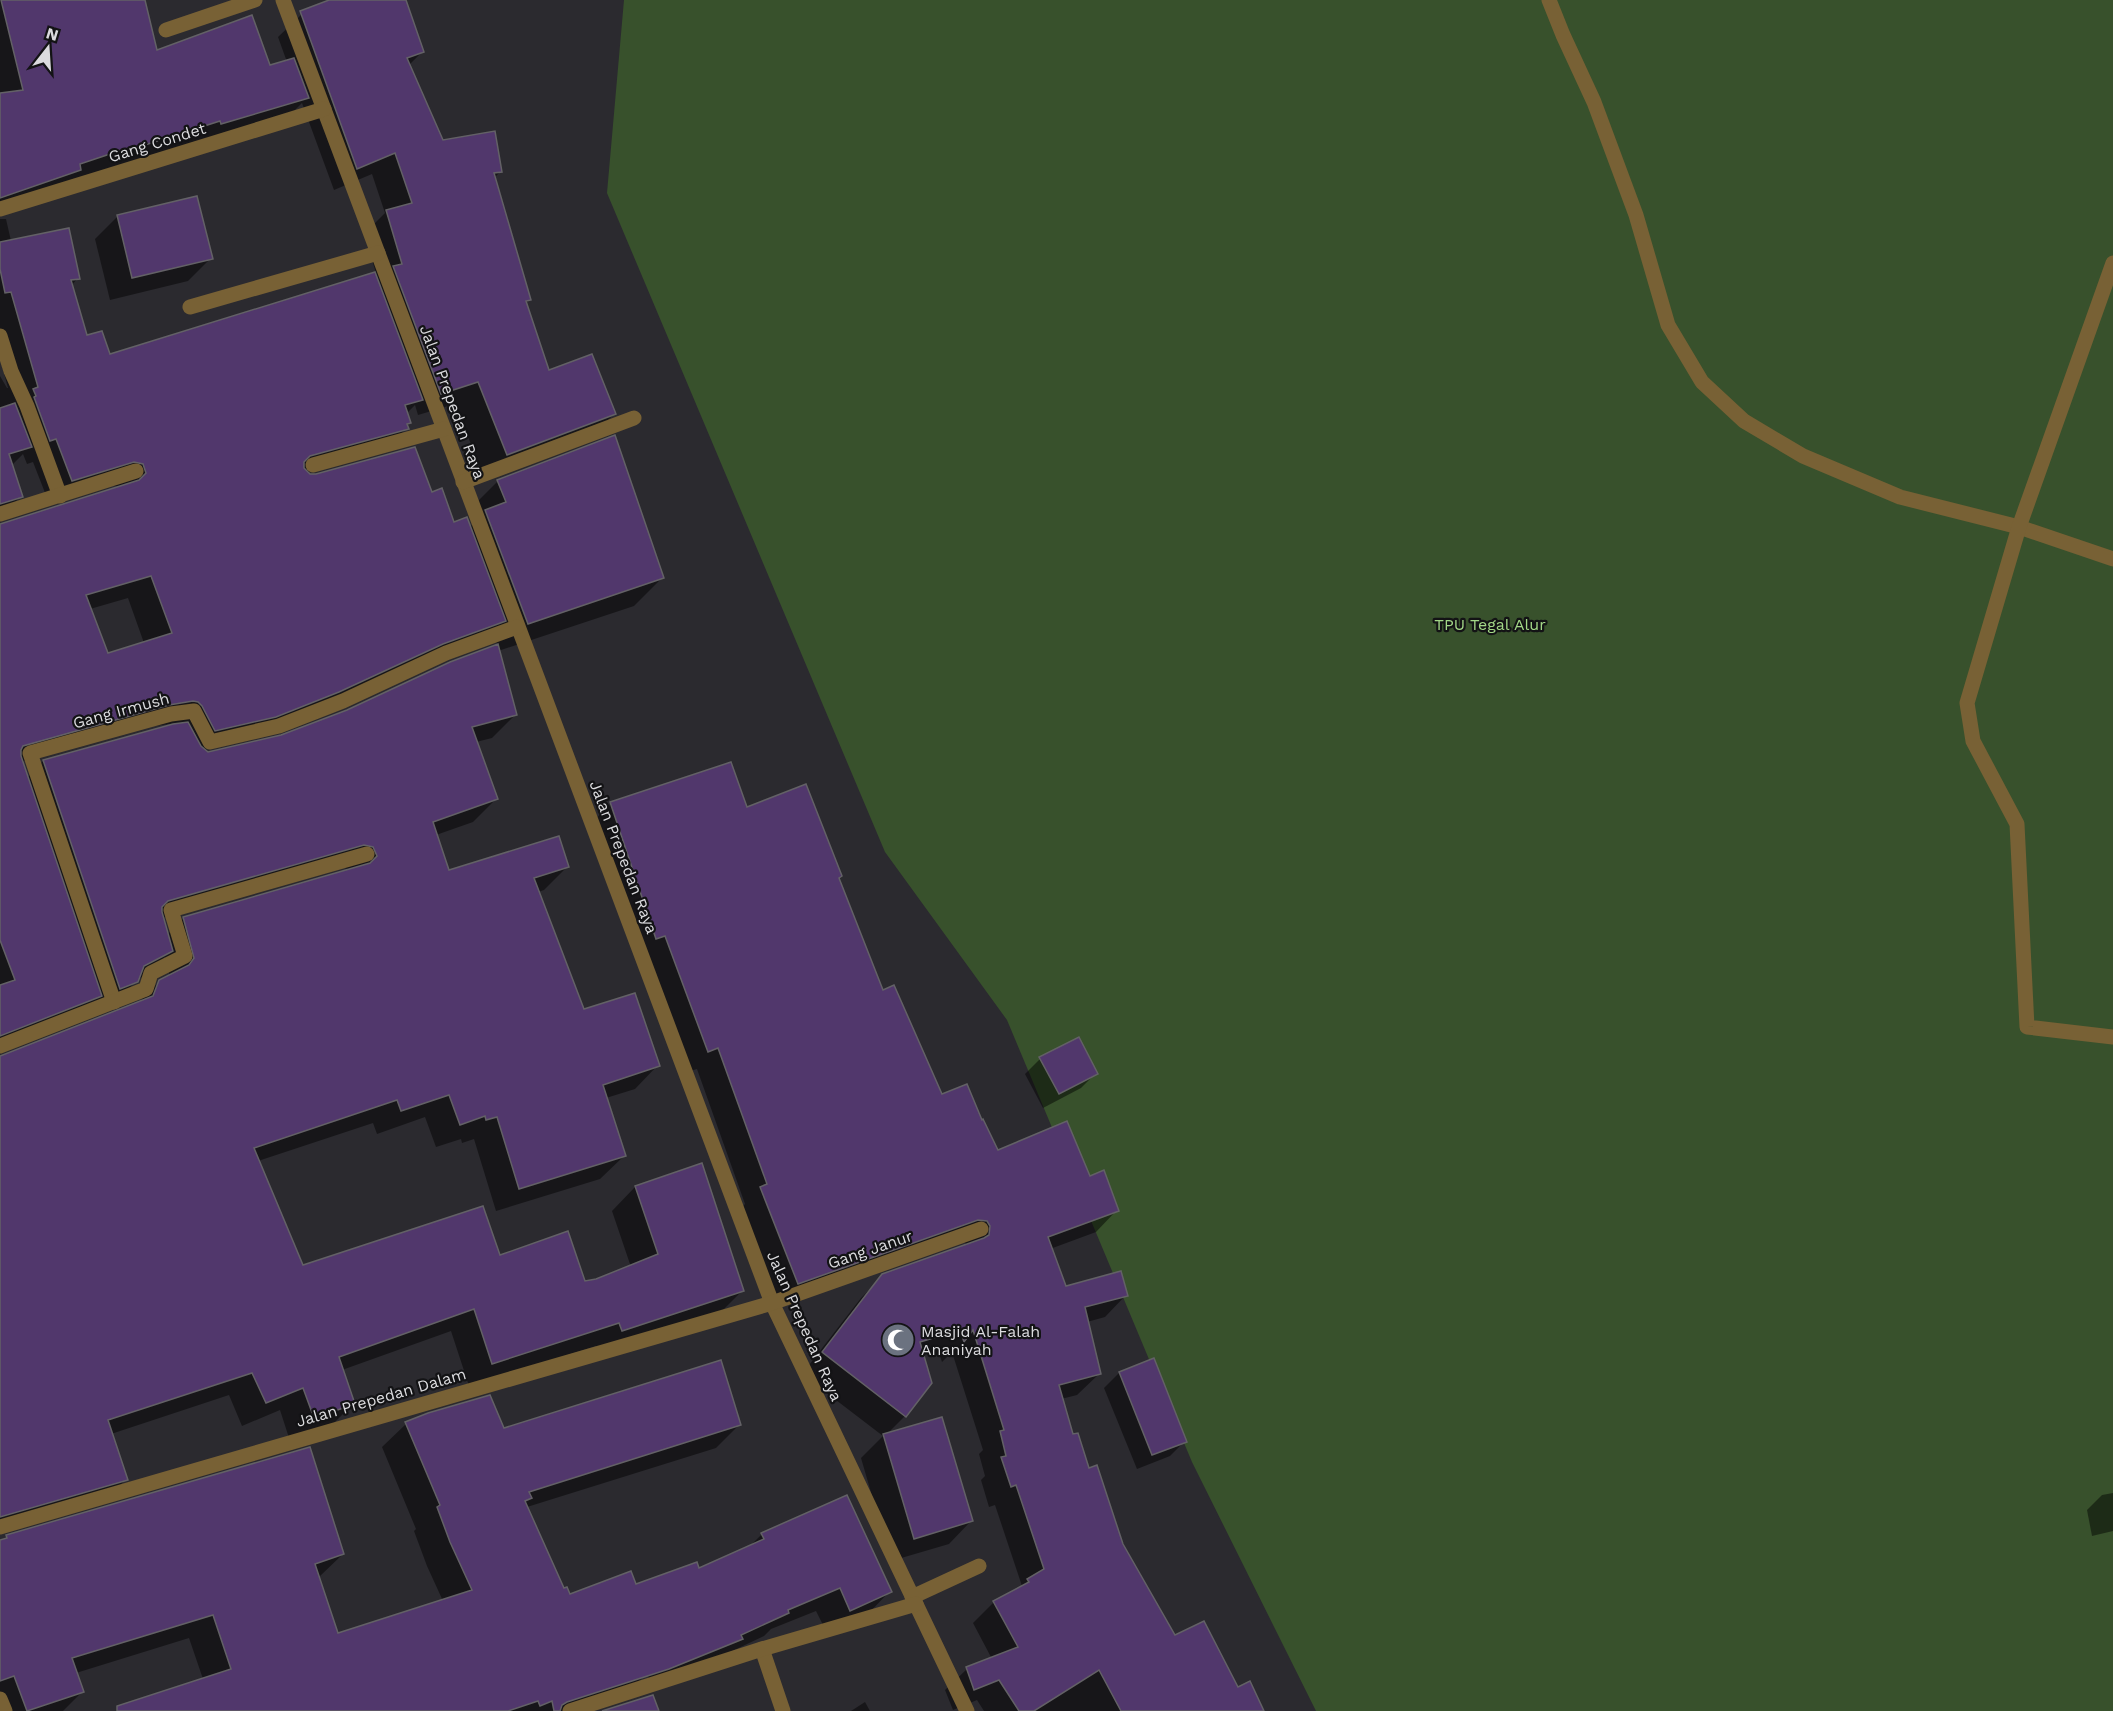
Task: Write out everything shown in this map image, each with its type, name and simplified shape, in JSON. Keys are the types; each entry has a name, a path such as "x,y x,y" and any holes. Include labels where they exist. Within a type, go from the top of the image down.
{"street":[{"path":"166,30 255,0"},
{"name":"Jalan Prepedan Raya","path":"283,0 772,1303 967,1711"},
{"path":"1549,0 1594,102 1636,214 1668,325 1702,382 1744,420 1803,456 1900,497 2019,527 2113,559"},
{"name":"Gang Condet","path":"0,209 324,109"},
{"path":"190,307 378,253"},
{"path":"2113,263 2019,527 1967,703 1973,741 2017,824 2027,1027 2113,1037"},
{"path":"0,336 10,371 27,406 60,496"},
{"path":"463,482 634,418"},
{"path":"313,465 444,429"},
{"path":"0,514 136,471"},
{"name":"Gang Irmush","path":"114,1002 30,753 171,714 194,711 210,742 279,726 343,702 446,653 517,627"},
{"path":"0,1046 146,989 151,973 185,956 171,910 367,854"},
{"name":"Gang Janur","path":"772,1303 981,1229"},
{"name":"Jalan Prepedan Dalam","path":"0,1527 772,1303"},
{"path":"570,1711 914,1600 979,1566"},
{"path":"762,1649 783,1711"},
{"path":"0,1699 4,1711"}],"green space":[{"name":"TPU Tegal Alur","path":"624,0 2113,0 2113,1711 1316,1711 1192,1462 1007,1020 885,852 607,193"}],"building":[{"path":"1,0 145,0 157,50 252,15 270,65 294,58 309,98 221,124 220,121 126,151 125,149 80,164 81,170 0,198 0,93 23,90"},
{"path":"329,0 406,0 424,52 407,58 443,140 495,131 502,172 494,173 531,300 526,301 549,370 592,354 616,414 507,455 478,382 441,394 393,266 402,264 386,210 412,203 395,153 357,169 300,11"},
{"path":"197,196 213,259 132,278 117,215"},
{"path":"69,228 80,279 71,280 87,335 102,331 110,354 375,272 423,400 405,405 411,423 407,424 409,429 310,456 304,462 304,468 310,474 316,474 415,447 432,492 442,488 454,522 467,517 506,621 443,644 339,692 276,717 215,731 202,706 193,701 169,705 23,746 21,756 102,996 0,1036 0,985 15,980 0,940 0,524 139,480 146,473 143,464 134,462 72,481 56,439 50,441 34,397 36,396 33,389 38,387 11,292 5,293 0,269 0,242","holes":["151,576 172,633 108,653 86,595"]},
{"path":"15,403 32,447 9,454 23,497 0,504 0,408"},
{"path":"615,435 664,578 528,624 485,510 506,502 497,480"},
{"path":"498,644 517,715 472,727 498,799 433,822 449,870 559,836 569,867 534,878 584,1009 635,993 660,1066 603,1085 626,1156 519,1189 497,1117 486,1120 485,1116 460,1125 449,1095 401,1111 397,1100 254,1148 303,1265 483,1206 500,1255 568,1231 585,1281 596,1279 658,1254 635,1186 702,1163 744,1291 622,1331 619,1323 492,1364 474,1309 339,1357 355,1404 314,1418 303,1388 266,1403 252,1373 108,1420 128,1480 0,1517 0,1056 153,996 159,980 189,965 194,958 183,917 370,863 377,856 373,847 364,845 168,901 162,907 162,912 173,951 144,966 138,982 120,989 43,760 173,724 188,722 201,746 208,752 281,735 347,710 450,662"},
{"path":"731,762 747,807 806,784 842,876 839,878 883,990 894,985 942,1094 967,1084 998,1150 1067,1121 1090,1176 1104,1170 1119,1211 1048,1237 1066,1286 1121,1271 1128,1296 1085,1307 1101,1374 1059,1385 1073,1434 1078,1433 1089,1468 1097,1465 1123,1544 1175,1635 1204,1621 1238,1687 1250,1681 1264,1711 1121,1711 1099,1670 1034,1711 1019,1711 999,1680 974,1690 966,1667 1018,1647 993,1601 1029,1582 1027,1579 1044,1569 1016,1485 1011,1487 1001,1457 1006,1456 1000,1431 1004,1430 973,1330 964,1342 960,1330 920,1342 932,1383 906,1417 822,1352 882,1274 984,1238 989,1235 990,1226 987,1221 978,1220 798,1284 760,1187 767,1184 718,1048 708,1052 665,936 656,939 610,802"},
{"path":"1079,1037 1098,1074 1059,1094 1039,1057"},
{"path":"1154,1358 1187,1442 1152,1455 1119,1372"},
{"path":"721,1360 741,1425 529,1492 532,1498 525,1501 564,1588 567,1587 570,1594 631,1571 636,1584 697,1562 699,1568 764,1539 761,1533 847,1495 892,1592 850,1611 840,1588 788,1610 789,1613 741,1635 743,1639 669,1669 567,1702 562,1705 560,1711 554,1711 552,1701 540,1706 538,1701 508,1711 117,1711 117,1706 231,1669 213,1615 72,1658 84,1692 27,1711 14,1676 0,1681 0,1540 7,1538 6,1535 310,1447 344,1554 315,1564 338,1633 472,1590 450,1542 437,1507 440,1505 405,1422 490,1395 504,1428"},
{"path":"942,1417 973,1521 914,1539 883,1434"},
{"path":"653,1695 659,1711 602,1711"}],"place":[{"name":"Masjid Al-Falah Ananiyah","path":"898,1340"}]}
